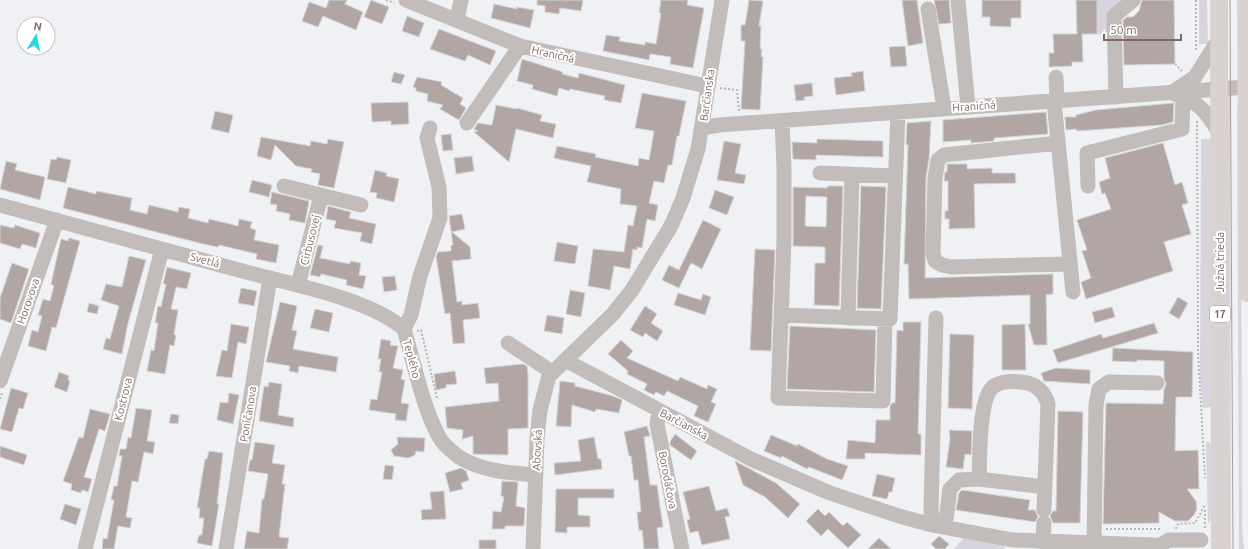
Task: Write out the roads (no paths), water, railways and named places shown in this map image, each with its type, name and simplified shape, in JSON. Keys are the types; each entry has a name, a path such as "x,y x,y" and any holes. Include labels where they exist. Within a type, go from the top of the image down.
{"main road":[{"path":"1246,0 1248,293"},
{"name":"Južná trieda","path":"1218,1 1220,89 1220,549"}],"street":[{"name":"Hraničná","path":"406,0 520,46 713,87"},
{"path":"457,20 461,0"},
{"name":"Barčianska","path":"722,0 713,87 698,149 683,198 671,226 655,255 632,290 613,314 565,360 751,459 830,493 899,516 1013,545 1044,542 1088,546 1160,545 1169,540 1203,536"},
{"path":"958,0 968,107"},
{"path":"1116,97 1110,75 1114,16 1133,0"},
{"path":"928,9 944,108"},
{"path":"1176,95 1195,77 1219,39"},
{"path":"467,123 506,69 520,46"},
{"path":"1056,76 1058,144 1073,292"},
{"name":"Hraničná","path":"702,128 719,125 944,108 1116,97 1176,95 1247,87"},
{"path":"1176,95 1198,104 1210,117 1220,134"},
{"path":"1088,186 1087,153 1182,129 1176,95"},
{"path":"781,315 890,319 898,112"},
{"path":"782,121 784,162 784,240 778,398 883,401 885,319"},
{"name":"Teplého","path":"430,128 427,138 439,187 440,218 420,276 411,315 405,332 423,395 438,435 447,447 460,458 480,467 536,475"},
{"path":"1058,144 944,155 938,160 935,178 933,253 935,261 942,266 951,267 1070,264"},
{"path":"820,173 895,176"},
{"path":"848,318 852,174"},
{"path":"284,186 361,205"},
{"name":"Cirbusovej","path":"298,286 321,196"},
{"name":"Svetlá","path":"0,205 298,286 377,312 395,321 405,332"},
{"name":"Horovova","path":"0,381 57,220"},
{"name":"Kostrova","path":"85,549 162,249"},
{"name":"Poničanova","path":"226,549 270,278"},
{"path":"936,318 931,507 938,526"},
{"path":"508,344 552,372"},
{"name":"Abovská","path":"533,549 537,439 540,410 549,376 565,360"},
{"path":"979,479 983,407 987,395 994,386 1006,381 1024,382 1036,386 1045,394 1048,404 1044,542"},
{"path":"1088,546 1096,405 1099,389 1109,382 1157,383"},
{"name":"Borodáčova","path":"659,410 658,424 682,549"},
{"path":"938,526 950,490 959,480 979,479 1045,486"}],"tram line":[{"path":"1230,0 1233,549"}]}
